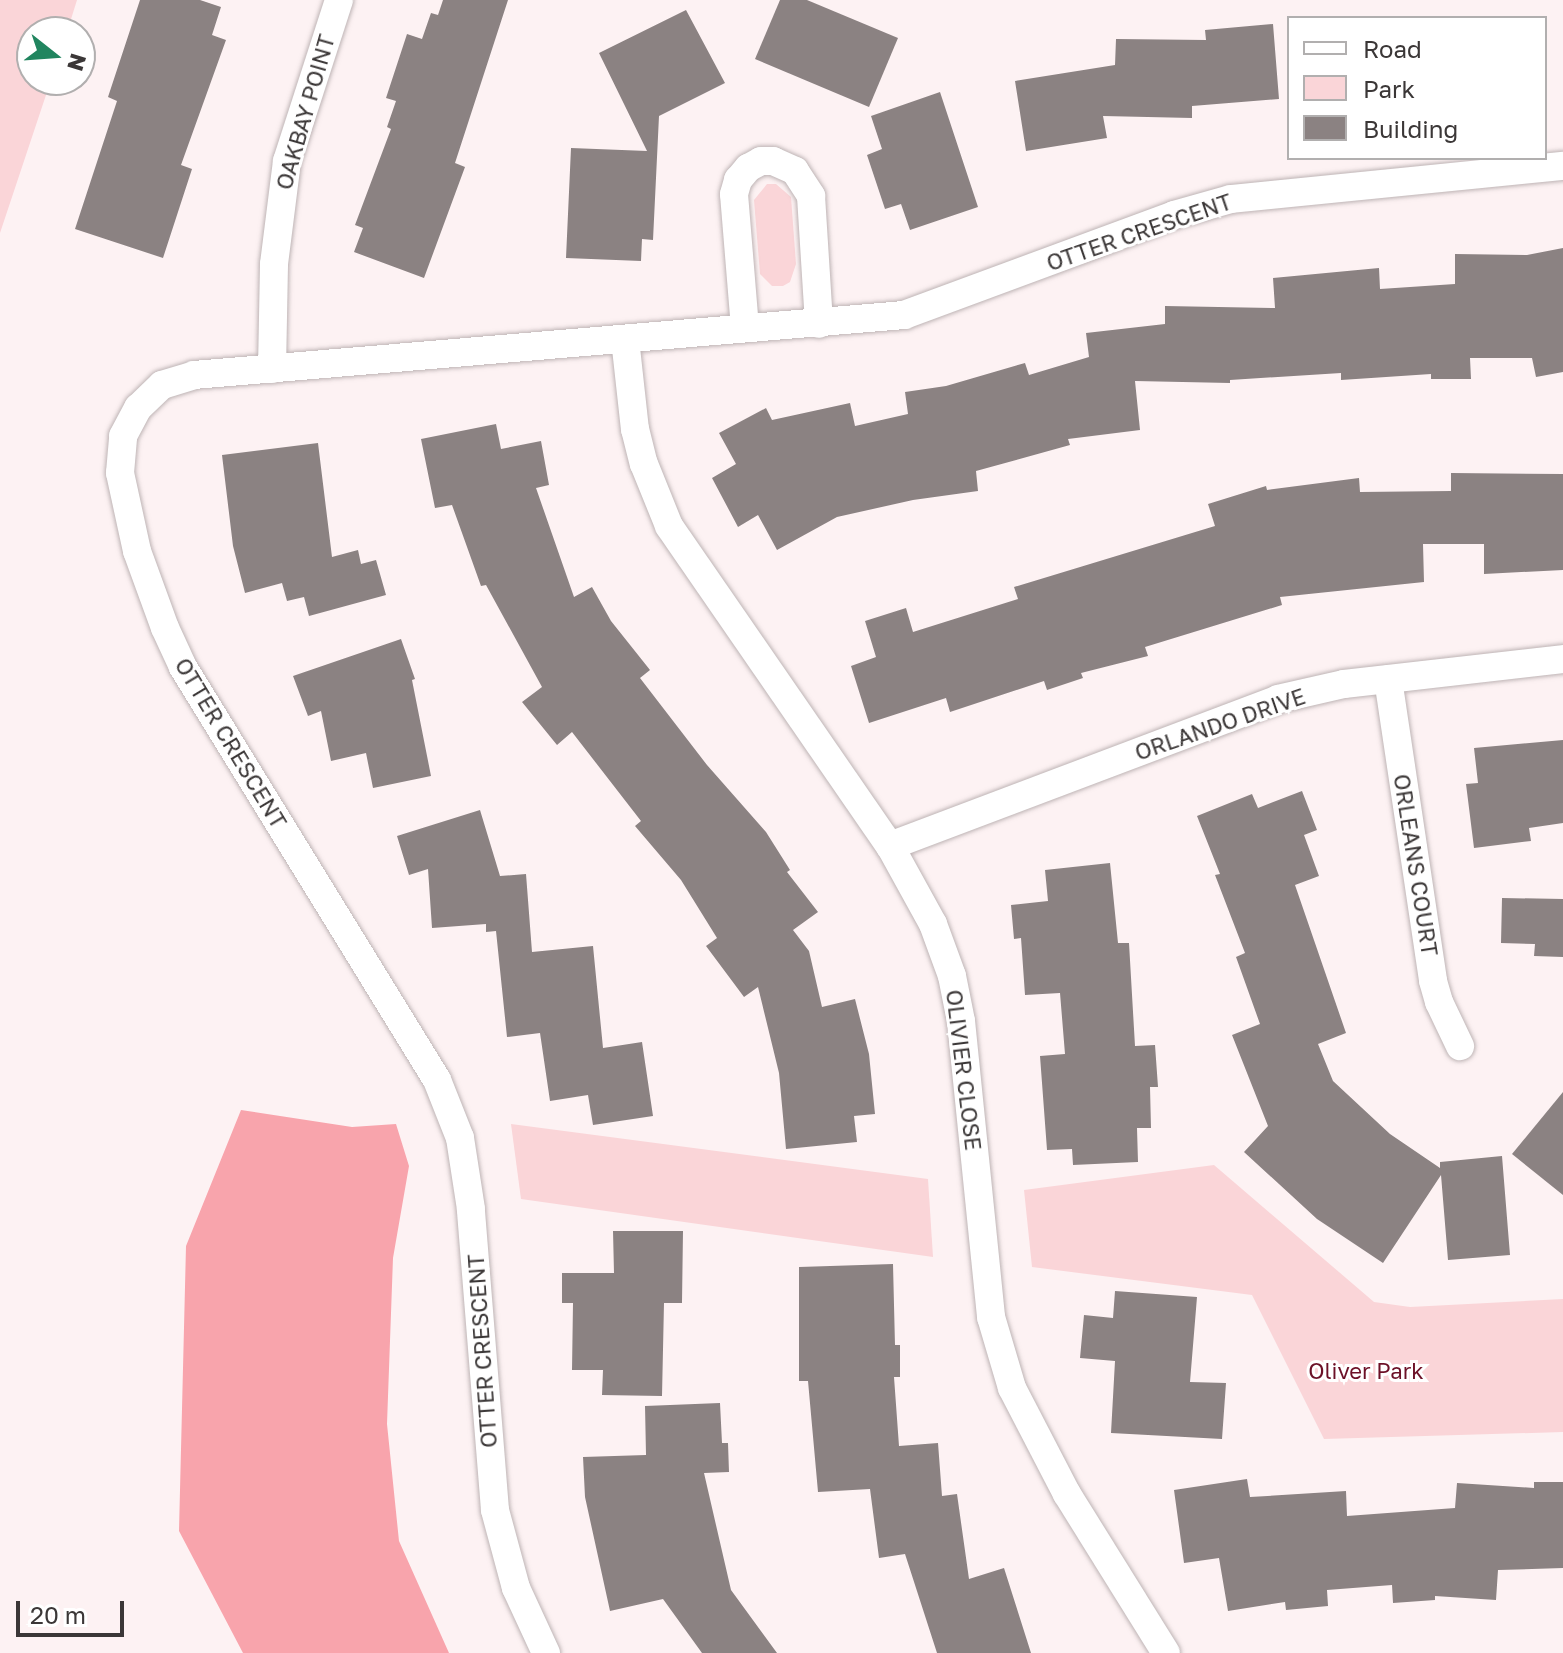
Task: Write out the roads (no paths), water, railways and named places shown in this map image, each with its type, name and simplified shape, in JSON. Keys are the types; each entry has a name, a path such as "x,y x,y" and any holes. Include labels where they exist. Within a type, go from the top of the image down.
{"street":[{"name":"OAKBAY POINT","path":"272,369 274,264 287,161 339,0"},
{"path":"745,328 734,194 738,180 748,168 761,161 773,161 795,171 811,196 819,324"},
{"name":"OTTER CRESCENT","path":"546,1653 516,1588 495,1510 468,1177 450,1109 437,1080 183,667 148,587 123,491 120,464 123,436 138,408 152,392 176,379 194,375 904,315 1174,215 1231,199 1563,166"},
{"name":"OLIVIER CLOSE","path":"625,339 635,429 644,464 669,526 890,846 933,924 952,976 968,1071 991,1317 1012,1388 1060,1484 1166,1653"},
{"name":"ORLANDO DRIVE","path":"890,846 1278,699 1388,679 1563,659"},
{"name":"ORLEANS COURT","path":"1388,679 1433,981 1439,1002 1460,1046"}],"park label":[{"name":"Oliver Park","path":"1366,1371"}]}
